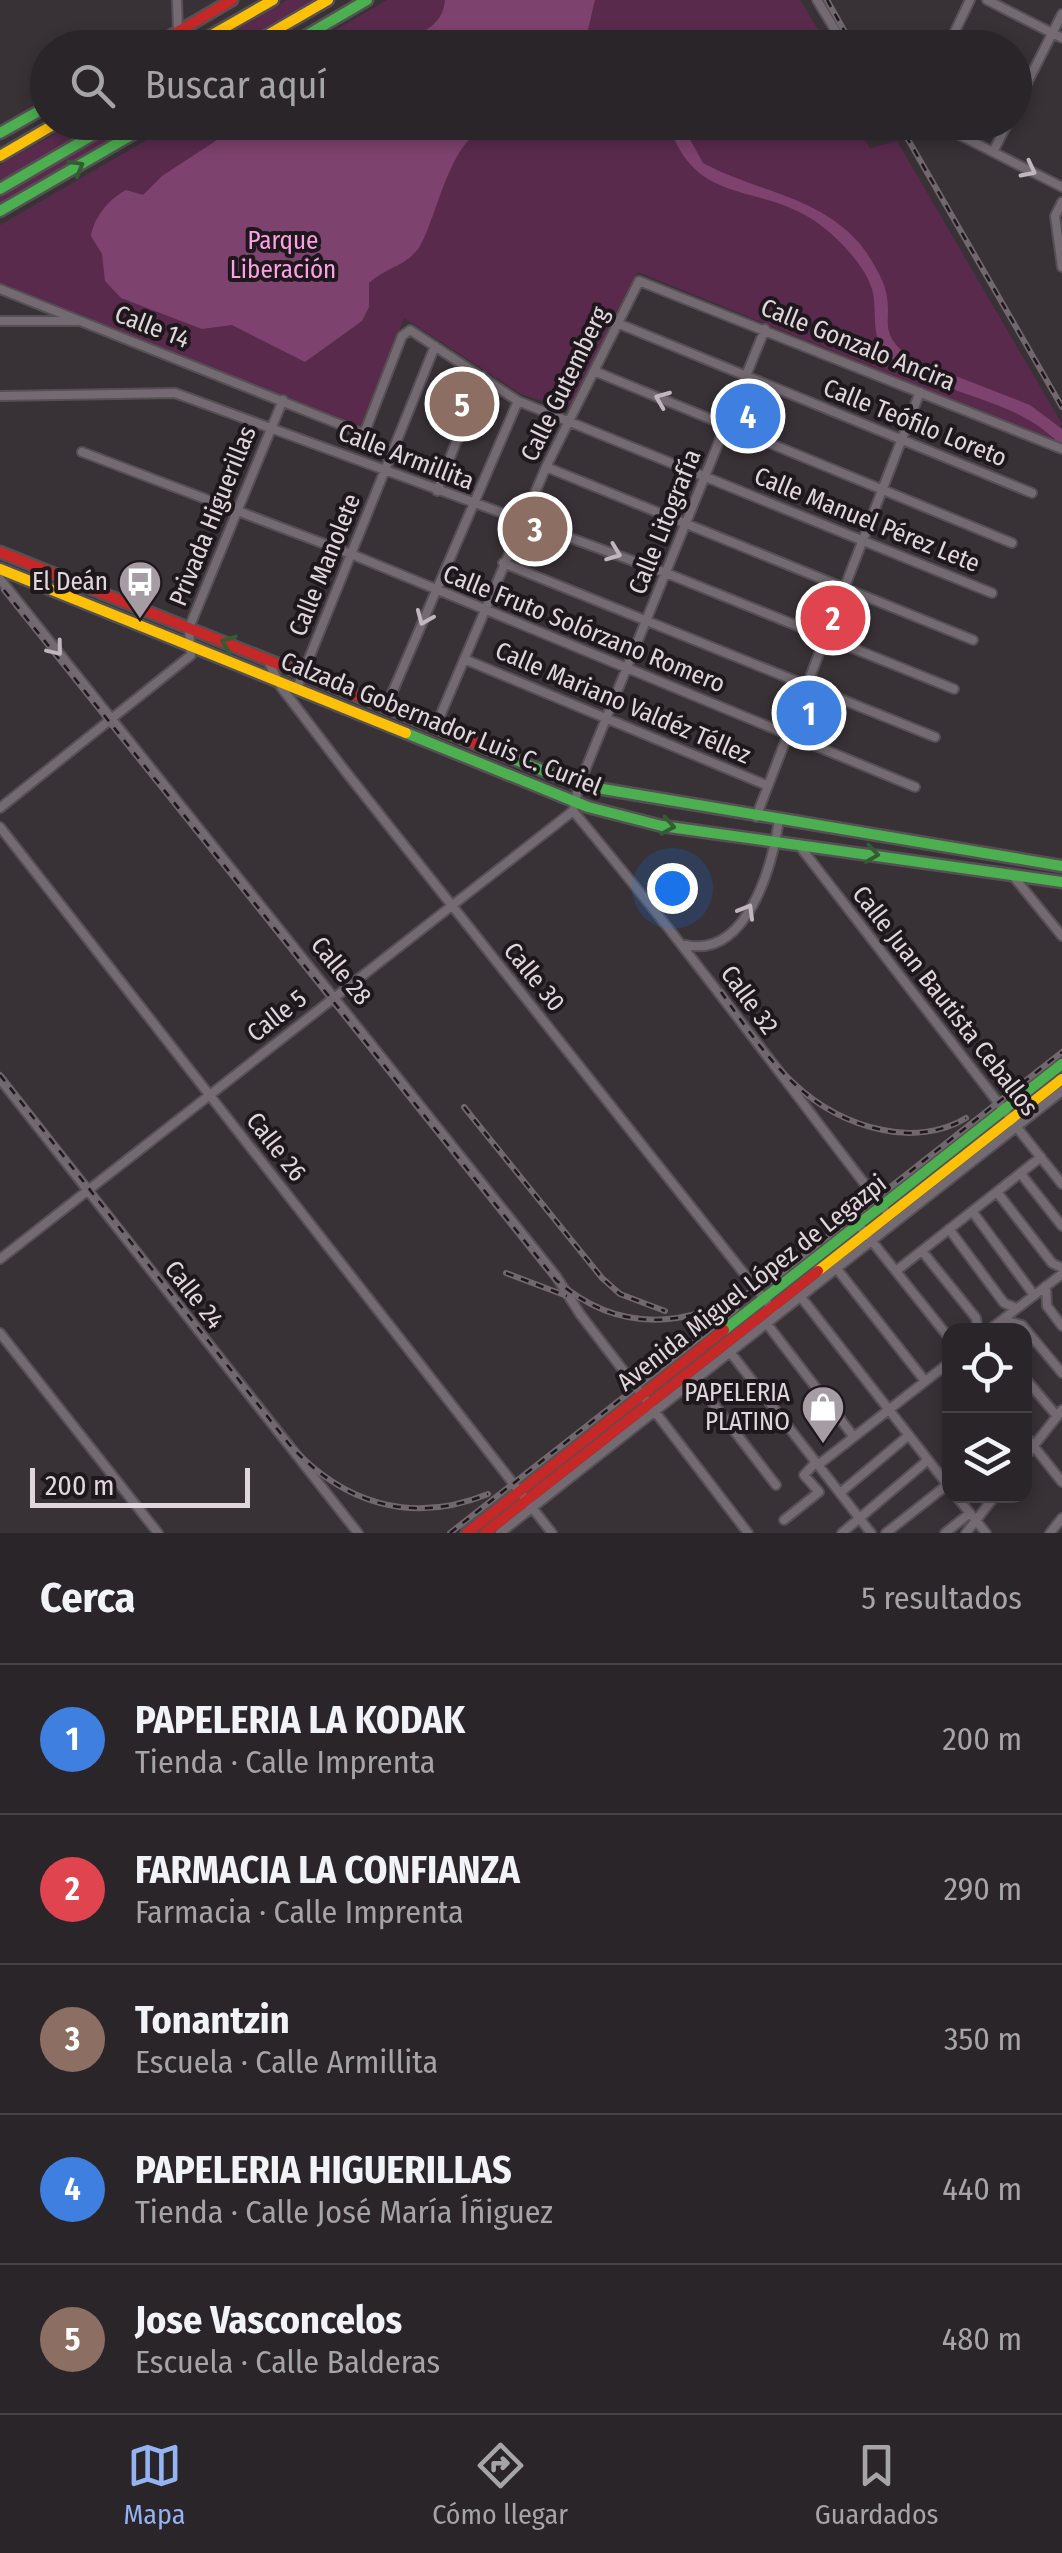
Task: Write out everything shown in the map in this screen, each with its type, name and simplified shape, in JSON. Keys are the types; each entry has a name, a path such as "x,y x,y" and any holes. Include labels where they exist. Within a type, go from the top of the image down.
{"main road":[{"path":"180,30 232,0"},
{"path":"220,30 273,0"},
{"path":"276,30 328,0"},
{"path":"315,30 367,0"},
{"path":"0,133 30,116"},
{"path":"0,156 30,138"},
{"path":"0,188 84,140"},
{"path":"0,211 123,140"},
{"name":"Calzada Gobernador Luis C. Curiel","path":"0,552 579,785 1062,866"},
{"name":"Calzada Gobernador Luis C. Curiel","path":"0,569 193,649 277,679 573,807 662,826 1062,882"},
{"name":"Avenida Miguel López de Legazpi","path":"1011,1119 1062,1064"},
{"name":"Avenida Miguel López de Legazpi","path":"486,1533 1062,1079"},
{"name":"Avenida Miguel López de Legazpi","path":"466,1533 526,1500"}],"street":[{"path":"178,0 178,30"},
{"path":"817,0 835,30"},
{"path":"956,30 970,0"},
{"path":"987,0 1062,38"},
{"path":"1032,73 1062,14"},
{"path":"969,140 1062,186"},
{"path":"993,152 999,140"},
{"path":"1062,202 1054,216 1062,267"},
{"name":"Calle Gutemberg","path":"435,728 546,466 639,281"},
{"name":"Calle Gonzalo Ancira","path":"639,281 1061,449"},
{"path":"0,289 81,321"},
{"name":"Calle 14","path":"0,321 81,321 364,434 405,331"},
{"name":"Calle Teófilo Loreto","path":"617,323 1032,493"},
{"name":"Calle Litografía","path":"573,807 765,329"},
{"name":"Calle Manuel Pérez Lete","path":"405,331 518,401 992,593"},
{"name":"Calle Manolete","path":"298,688 434,346"},
{"path":"594,371 1012,543"},
{"path":"437,490 482,376"},
{"path":"756,816 920,392"},
{"name":"Calle Armillita","path":"0,396 175,393 666,572 954,689"},
{"name":"Privada Higuerillas","path":"193,649 189,628 283,400"},
{"path":"386,707 518,401"},
{"name":"Calle Fruto Solórzano Romero","path":"82,452 351,554 915,786"},
{"path":"546,466 974,640"},
{"path":"503,563 935,737"},
{"name":"Calle 28","path":"0,579 556,1276 748,1533"},
{"path":"0,808 188,658 193,649"},
{"name":"Calle 30","path":"267,659 277,679 450,905 771,1308"},
{"name":"Calle Mariano Valdéz Téllez","path":"464,659 766,785"},
{"name":"Calle 5","path":"0,1260 573,807"},
{"name":"Calle 32","path":"573,807 686,945 734,1016 889,1214"},
{"path":"686,945 711,946 737,928 764,876 779,820"},
{"name":"Calle 26","path":"0,827 552,1533"},
{"name":"Calle Juan Bautista Ceballos","path":"796,843 1062,1184"},
{"path":"1013,876 1062,936"},
{"name":"Calle 24","path":"0,1080 358,1533"},
{"name":"Avenida Miguel López de Legazpi","path":"1011,1119 1062,1091"},
{"path":"896,1271 1040,1157"},
{"path":"1021,1174 1062,1226"},
{"path":"997,1192 1052,1263 1057,1278 1047,1306 1062,1326"},
{"path":"972,1212 1034,1295"},
{"path":"949,1229 1004,1303 1016,1308"},
{"path":"866,1233 942,1330"},
{"name":"Avenida Miguel López de Legazpi","path":"648,1404 695,1380 766,1324 771,1308 801,1296 836,1269 866,1233"},
{"path":"922,1250 977,1323"},
{"path":"836,1269 925,1381"},
{"path":"999,1323 1057,1278"},
{"path":"801,1296 942,1478"},
{"path":"1002,1320 1022,1325 1062,1373"},
{"path":"766,1324 854,1437"},
{"path":"0,1332 158,1533"},
{"path":"730,1352 871,1533"},
{"path":"784,1520 820,1492 804,1475 942,1368"},
{"path":"695,1380 776,1485"},
{"path":"1032,1385 1060,1413 1032,1448"},
{"path":"840,1493 909,1435"},
{"path":"1032,1444 1062,1482"},
{"path":"842,1533 928,1460"},
{"path":"886,1533 942,1491"},
{"name":"Avenida Miguel López de Legazpi","path":"500,1533 526,1500"},
{"path":"962,1503 986,1533"},
{"path":"945,1533 973,1517 988,1503"},
{"path":"966,1533 973,1517"},
{"path":"1050,1533 1062,1518"}],"green space":[{"path":"287,0 319,0 267,30 236,30"},
{"path":"387,0 800,0 819,30 336,30"},
{"path":"44,140 76,140 0,184 0,165"},
{"path":"98,140 115,140 0,206 0,196"},
{"name":"Parque Liberación","path":"147,140 865,140 870,148 897,141 1062,424 1051,440 638,272 569,410 521,394 404,318 361,430 0,287 0,225"}],"shaded area":[{"path":"445,0 595,0 588,30 425,30 443,10"},
{"path":"217,140 469,140 450,170 415,253 369,283 369,307 362,321 305,362 232,325 202,329 121,298 105,281 102,254 91,236 99,215 126,190 143,195 162,176"},
{"path":"675,140 690,140 703,163 806,204 843,228 863,248 882,280 889,332 900,349 912,359 1030,405 1062,429 1062,447 1025,418 936,383 895,361 877,338 870,284 845,248 800,212 713,182 680,151"}],"railway":[{"path":"827,0 844,30"},
{"path":"908,140 1062,407"},
{"path":"4,590 556,1280 584,1300 612,1313 668,1319 724,1304 780,1274"},
{"path":"721,992 770,1059 808,1096 830,1110 855,1122 904,1133 936,1130 966,1118"},
{"path":"771,1281 1062,1052"},
{"path":"0,1075 289,1444 310,1465 356,1494 406,1508 432,1508 488,1494"},
{"path":"464,1107 602,1278 620,1294 665,1311"},
{"path":"506,1273 567,1296"},
{"path":"450,1533 736,1309"}],"traffic: fast":[{"path":"316,30 367,0"},
{"path":"0,133 30,116"},
{"path":"0,189 84,140"},
{"path":"0,211 123,140"},
{"path":"406,733 588,807 662,826 1062,882"},
{"path":"496,752 579,785 1062,866"},
{"path":"724,1330 1062,1064"}],"traffic: slow":[{"path":"220,30 273,0"},
{"path":"276,30 328,0"},
{"path":"0,156 30,138"},
{"path":"0,569 406,733"},
{"path":"818,1271 1062,1079"}],"traffic: jam":[{"path":"181,30 232,0"},
{"path":"0,552 496,752"},
{"path":"485,1533 818,1271"},
{"path":"467,1533 724,1330"}],"place":[{"name":"Jose Vasconcelos","path":"462,404"},
{"name":"PAPELERIA HIGUERILLAS","path":"748,416"},
{"name":"Tonantzin","path":"535,529"},
{"name":"FARMACIA LA CONFIANZA","path":"833,618"},
{"name":"El Deán","path":"140,620"},
{"name":"PAPELERIA LA KODAK","path":"809,713"},
{"name":"PAPELERIA PLATINO","path":"823,1445"}]}
